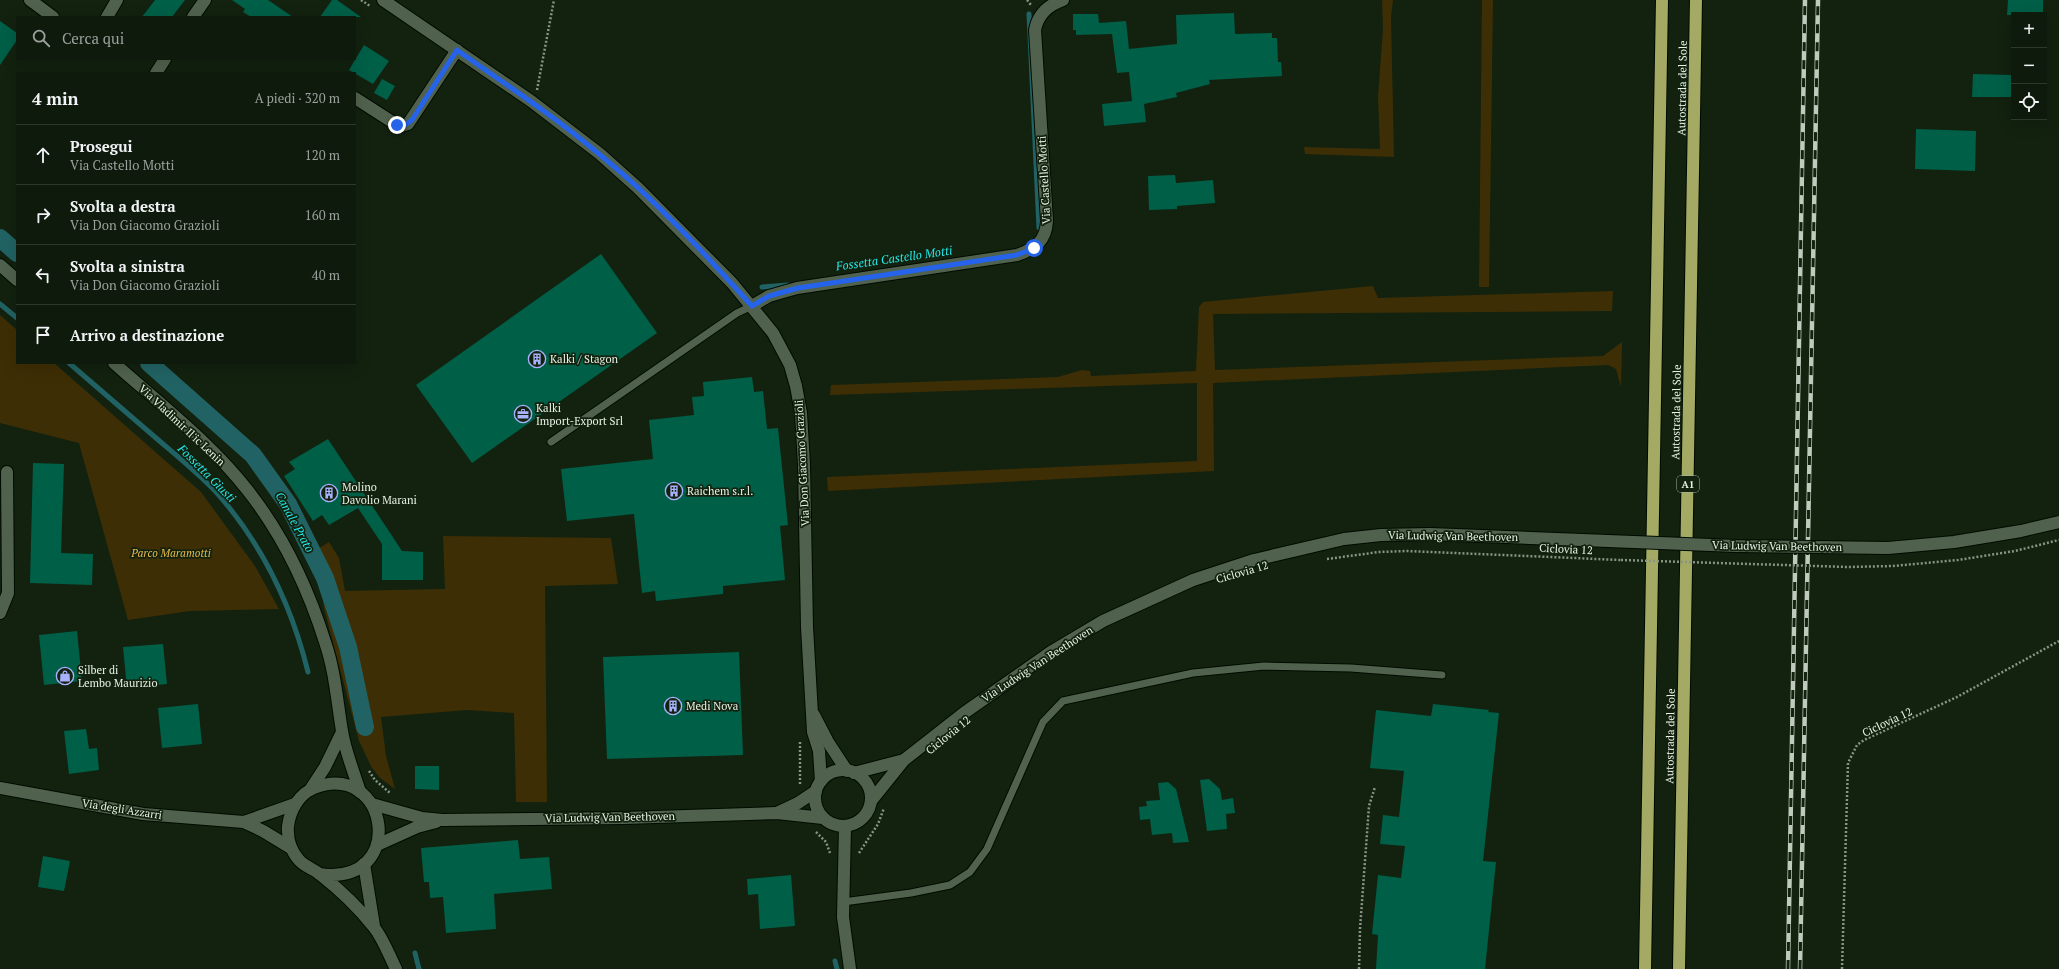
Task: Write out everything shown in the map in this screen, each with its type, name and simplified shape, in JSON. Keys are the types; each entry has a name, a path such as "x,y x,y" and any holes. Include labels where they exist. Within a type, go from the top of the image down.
{"highway":[{"name":"Autostrada del Sole","path":"1645,969 1662,0"},
{"name":"Autostrada del Sole","path":"1679,969 1696,0"}],"street":[{"path":"30,0 52,16"},
{"path":"108,16 117,0"},
{"path":"194,16 205,0"},
{"name":"Via Don Giacomo Grazioli","path":"383,0 535,104 600,154 638,188 752,306 774,333 790,365 798,400 804,465 807,627 813,732 819,751 818,786"},
{"name":"Via Castello Motti","path":"752,306 769,296 798,288 1017,255 1027,252 1039,244 1045,236 1047,221 1035,30 1037,21 1041,14 1046,9 1063,0"},
{"path":"356,99 397,125 401,126 408,124 457,50"},
{"path":"157,72 165,60"},
{"path":"0,265 16,278"},
{"name":"Via Vladimir Il'ic Lenin","path":"115,364 194,433 232,472 264,511 283,542 300,574 326,643 338,699 342,732 360,792"},
{"path":"0,613 8,593 7,472"},
{"name":"Via Ludwig Van Beethoven","path":"372,804 422,818 442,820 624,818 777,813 823,818 833,825 845,826 855,824 863,818 868,810 871,800 904,760 964,713 1051,652 1104,621 1193,580 1254,560 1319,544 1380,535 1430,534 1736,546 1888,548 1954,542 2021,531 2059,522"},
{"name":"Via Don Giacomo Grazioli","path":"813,713 828,742 851,772"},
{"name":"Via Vladimir Il'ic Lenin","path":"342,732 325,767 310,790 295,804 289,818 288,833 291,848 298,859 308,868 319,874 350,900 374,927 396,969"},
{"name":"Via Ludwig Van Beethoven","path":"777,813 798,803 836,771 851,772 904,760"},
{"path":"851,772 867,784 871,800"},
{"name":"Via Vladimir Il'ic Lenin","path":"310,790 322,785 335,784 348,786 360,792 372,804 378,817 380,831 377,845 372,856 364,864 346,874 335,876 319,874"},
{"path":"818,786 816,806 823,818"},
{"name":"Via degli Azzarri","path":"0,788 143,814 244,822 263,830 291,848"},
{"name":"Via degli Azzarri","path":"244,822 295,804"},
{"name":"Via Ludwig Van Beethoven","path":"377,845 417,827 442,820"},
{"path":"845,826 842,917 850,969"},
{"name":"Via Vladimir Il'ic Lenin","path":"364,864 374,927"}],"lane":[{"path":"551,442 737,313 752,306"},
{"path":"843,902 911,894 950,885 970,872 988,849 1043,722 1063,701 1193,673 1264,666 1351,668 1442,675"}],"path":[{"path":"535,104 554,0"},
{"name":"Ciclovia 12","path":"1326,559 1379,552 1407,551 1620,560"},
{"name":"Ciclovia 12","path":"1842,969 1848,763 1857,745 1957,697 2059,641"},
{"path":"352,766 367,766 375,780 395,797"},
{"path":"1359,969 1360,928 1369,806 1375,787"},
{"path":"811,830 822,836 826,842 829,853 844,851 860,853 866,840 878,824 886,802"}],"green space":[{"path":"1382,0 1393,0 1391,17 1394,157 1305,154 1304,147 1380,149 1378,96 1383,29"},
{"path":"1482,0 1493,0 1489,287 1479,287"},
{"path":"1373,286 1378,298 1613,291 1612,311 1213,314 1215,370 1603,356 1622,342 1621,387 1616,369 1608,365 1213,383 1214,471 828,491 827,477 1197,461 1197,383 830,395 831,385 1058,377 1082,370 1090,371 1091,376 1196,371 1199,307 1203,302"},
{"name":"Parco Maramotti","path":"0,315 16,329 16,364 55,364 201,492 255,566 279,609 190,611 128,620 79,443 0,423"},
{"path":"443,536 611,538 618,584 545,586 547,802 516,802 514,713 467,710 381,717 386,756 395,789 380,778 372,768 359,741 324,608 316,550 329,542 339,558 345,591 445,589"}],"building":[{"path":"155,0 185,0 173,16 143,16"},
{"path":"232,0 268,0 292,16 249,16 243,12 245,9"},
{"path":"332,0 337,0 361,17 356,16 321,16"},
{"path":"2008,0 2043,0 2043,12 2011,12 2011,15 2007,15"},
{"path":"1234,13 1235,34 1272,33 1272,38 1277,38 1278,62 1281,62 1282,76 1209,80 1210,84 1176,93 1177,97 1144,104 1146,122 1104,126 1102,104 1132,101 1129,72 1117,73 1112,34 1076,35 1076,30 1073,30 1073,14 1098,14 1099,23 1126,21 1129,49 1177,44 1176,15"},
{"path":"0,21 16,32 16,41 0,65"},
{"path":"364,45 389,61 373,84 356,74 356,72 349,70"},
{"path":"1973,74 2011,75 2011,97 1972,97"},
{"path":"382,79 395,86 387,100 374,93"},
{"path":"1916,129 1976,131 1975,171 1915,169"},
{"path":"1175,175 1176,183 1213,180 1215,203 1177,206 1177,209 1149,210 1148,176"},
{"name":"Kalki / Stagon","path":"601,254 657,333 472,463 416,385"},
{"name":"Raichem s.r.l.","path":"752,377 754,392 763,391 767,429 778,428 788,525 780,526 785,580 723,586 723,594 656,601 655,591 642,593 634,514 567,521 561,469 653,459 649,420 694,415 692,397 704,396 703,382"},
{"name":"Molino Davolio Marani","path":"328,439 402,551 423,552 423,580 382,580 382,544 358,508 329,525 322,515 313,521 284,476 295,469 289,462"},
{"path":"33,463 64,464 61,553 93,554 92,585 30,583"},
{"path":"77,631 82,681 44,685 39,635"},
{"path":"163,644 167,684 127,688 123,647"},
{"name":"Medi Nova","path":"739,652 743,755 607,759 603,657"},
{"path":"198,704 202,744 162,748 158,708"},
{"path":"1433,704 1489,710 1488,712 1499,713 1483,861 1496,862 1485,969 1376,969 1378,935 1372,934 1378,875 1401,878 1405,846 1380,844 1383,815 1399,817 1404,771 1370,768 1376,710 1431,716"},
{"path":"86,729 89,749 97,748 99,770 69,774 64,731"},
{"path":"415,766 439,766 439,790 415,789"},
{"path":"1209,779 1220,789 1222,800 1233,798 1235,813 1226,814 1227,829 1207,831 1200,780"},
{"path":"1168,782 1176,789 1189,842 1173,843 1172,833 1152,835 1150,819 1140,820 1139,807 1147,806 1146,801 1160,800 1158,783"},
{"path":"518,840 520,859 549,857 552,889 494,894 496,929 446,933 443,897 430,898 429,882 424,882 421,848"},
{"path":"43,856 70,861 64,891 38,887"},
{"path":"791,875 795,926 760,929 758,894 748,895 747,879"}],"waterway":[{"name":"Fossetta Castello Motti","path":"1029,14 1039,228"},
{"name":"Canale Prato","path":"0,238 16,252"},
{"name":"Fossetta Castello Motti","path":"762,287 788,285"},
{"name":"Fossetta Giusti","path":"0,304 16,317"},
{"name":"Fossetta Giusti","path":"70,364 195,472 217,493 233,513 248,533 261,555 284,600 308,672"},
{"name":"Canale Prato","path":"150,364 253,455 288,504 325,578 348,647 365,727"},
{"path":"415,953 419,969"},
{"path":"835,961 837,969"}],"railway":[{"path":"1788,969 1805,0"},
{"path":"1800,969 1818,0"}],"place":[{"name":"Kalki / Stagon","path":"537,359"},
{"name":"Kalki Import-Export Srl","path":"523,414"},
{"name":"Raichem s.r.l.","path":"674,491"},
{"name":"Molino Davolio Marani","path":"329,493"},
{"name":"Silber di Lembo Maurizio","path":"65,676"},
{"name":"Medi Nova","path":"673,706"}],"route":[{"path":"397,125 401,126 408,124 412,120 457,50 531,101 600,154 638,188 732,283 752,306 769,296 798,288 1017,255 1034,248"}]}
